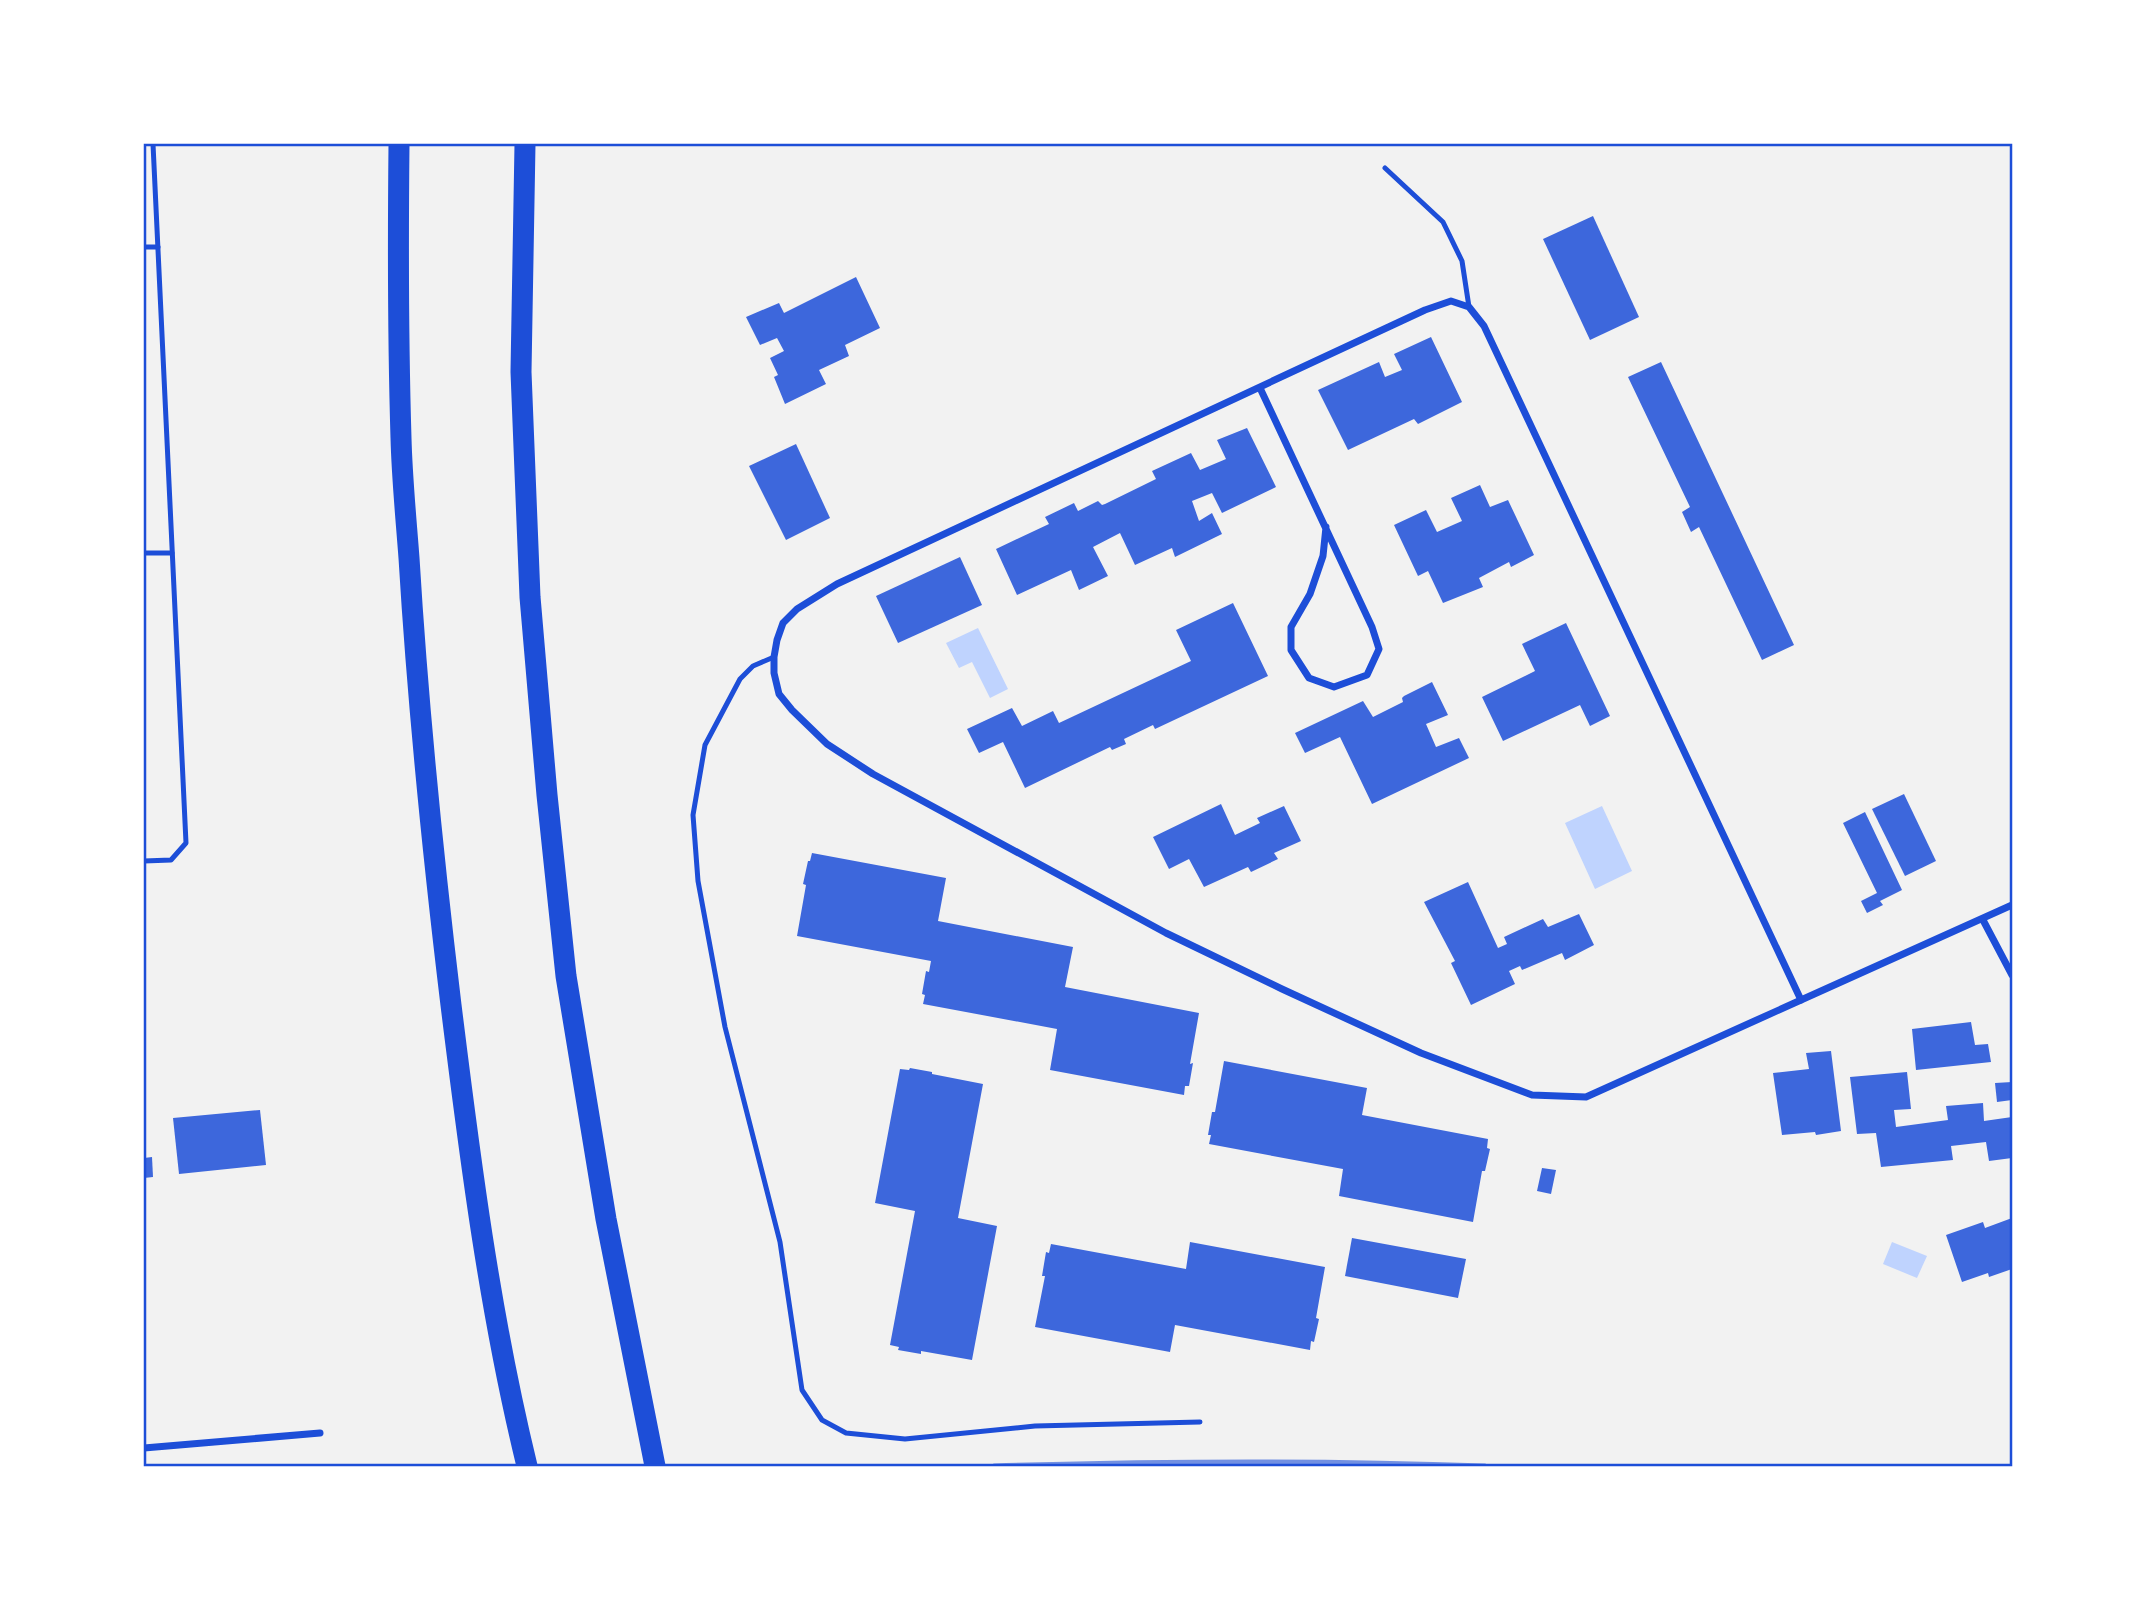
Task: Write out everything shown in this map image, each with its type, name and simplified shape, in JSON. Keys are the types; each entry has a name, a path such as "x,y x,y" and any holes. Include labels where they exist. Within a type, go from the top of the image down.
{"highway":[{"path":"399,144 401,440 418,687 440,919 465,1122 492,1287 527,1466"},
{"path":"525,144 522,398 530,597 547,795 568,990 607,1219 656,1466"}],"street":[{"path":"1801,1000 1484,326 1469,307 1451,301 1425,310 837,584 797,609 783,623 774,657 774,673 779,694 827,744 873,774 1166,933 1421,1053 1532,1095 1586,1097 2012,905"},
{"path":"1260,388 1326,527 1372,627 1379,649 1367,675 1334,687 1309,678 1291,650 1291,626 1310,594 1323,556 1326,527"},
{"path":"1983,920 2012,975"},
{"path":"144,1448 320,1433"}],"lane":[{"path":"144,861 171,860 186,843 153,144"},
{"path":"1385,168 1443,222 1462,261 1469,307"},
{"path":"144,247 158,247"},
{"path":"144,554 172,552"},
{"path":"774,657 753,666 740,679 705,745 693,815 698,881 725,1027 780,1242 802,1390 822,1420 846,1433 905,1439 1035,1426 1200,1422"}],"water":[{"path":"978,628 1008,689 990,698 972,662 959,668 946,643"},
{"path":"1602,806 1632,871 1595,889 1565,823"},
{"path":"1892,1242 1927,1256 1917,1278 1883,1264"}],"building":[{"path":"1593,216 1639,317 1590,340 1543,239"},
{"path":"856,277 880,328 845,345 849,356 819,370 826,384 785,404 774,377 778,375 770,358 784,351 777,338 760,345 746,317 779,303 784,313"},
{"path":"1431,337 1462,402 1418,424 1414,419 1348,450 1318,390 1379,362 1385,377 1402,370 1394,354"},
{"path":"1661,362 1794,645 1762,660 1699,527 1691,532 1682,512 1690,507 1628,377"},
{"path":"1247,428 1276,487 1222,513 1212,493 1192,501 1199,521 1212,513 1222,534 1175,557 1172,548 1135,565 1120,533 1093,547 1108,576 1079,590 1071,570 1017,595 996,549 1049,524 1045,517 1074,503 1078,511 1098,501 1102,505 1156,479 1152,471 1191,453 1200,470 1226,459 1217,440"},
{"path":"796,444 830,518 786,540 749,466"},
{"path":"1480,485 1490,507 1508,500 1534,555 1511,567 1509,562 1479,578 1483,587 1443,603 1428,571 1418,576 1394,525 1426,510 1437,532 1462,521 1451,498"},
{"path":"960,557 982,605 898,643 876,596"},
{"path":"1233,603 1268,676 1155,729 1153,725 1124,739 1126,744 1112,750 1110,747 1025,788 1003,742 979,753 967,729 1012,708 1022,726 1053,711 1059,723 1191,661 1176,630"},
{"path":"1566,623 1610,716 1590,726 1580,705 1503,741 1482,697 1535,671 1522,644"},
{"path":"1432,682 1448,715 1426,724 1436,747 1459,738 1469,758 1372,804 1340,737 1305,753 1295,733 1363,701 1373,717 1403,702 1404,696"},
{"path":"1904,794 1936,861 1905,876 1872,809"},
{"path":"1221,804 1235,835 1260,823 1257,818 1284,806 1301,841 1274,853 1278,859 1251,872 1248,867 1204,887 1189,859 1169,869 1153,837"},
{"path":"1865,812 1902,890 1880,901 1883,905 1867,913 1861,901 1877,893 1843,823"},
{"path":"812,853 946,878 938,921 1073,947 1065,987 1199,1013 1189,1086 1185,1086 1184,1095 1050,1070 1057,1029 923,1004 926,971 929,972 931,961 797,936 806,885 803,884"},
{"path":"1468,882 1498,948 1507,944 1504,937 1543,919 1548,927 1579,914 1594,945 1565,960 1562,953 1522,970 1520,966 1509,971 1515,984 1471,1005 1451,963 1455,961 1424,902"},
{"path":"1971,1022 1975,1045 1988,1044 1991,1062 1916,1070 1912,1029"},
{"path":"1831,1051 1841,1131 1816,1135 1815,1132 1782,1135 1773,1073 1809,1069 1806,1053"},
{"path":"1224,1061 1367,1088 1362,1115 1488,1139 1487,1148 1490,1149 1485,1171 1482,1171 1473,1222 1339,1196 1343,1169 1209,1144 1212,1112 1215,1112"},
{"path":"910,1068 983,1084 958,1218 997,1226 972,1360 898,1350 899,1347 890,1345 915,1211 875,1203 900,1069"},
{"path":"1907,1072 1911,1109 1894,1110 1896,1127 1948,1120 1946,1106 1983,1103 1984,1121 2012,1117 2012,1158 1989,1161 1986,1142 1951,1146 1953,1160 1881,1167 1876,1133 1857,1134 1850,1077"},
{"path":"2012,1082 2012,1100 1997,1102 1995,1083"},
{"path":"260,1110 266,1165 179,1174 173,1118"},
{"path":"152,1157 153,1177 144,1178 144,1158"},
{"path":"1542,1168 1556,1170 1551,1194 1537,1191"},
{"path":"2012,1218 2012,1269 1989,1277 1988,1273 1962,1282 1946,1235 1983,1222 1985,1228"},
{"path":"1352,1238 1466,1259 1458,1298 1345,1276"},
{"path":"1190,1242 1325,1267 1316,1318 1319,1319 1310,1350 1175,1325 1170,1352 1035,1327 1045,1276 1042,1276 1046,1252 1049,1253 1051,1244 1186,1269"}],"railway":[{"path":"994,1466 1240,1462 1485,1466"}]}
